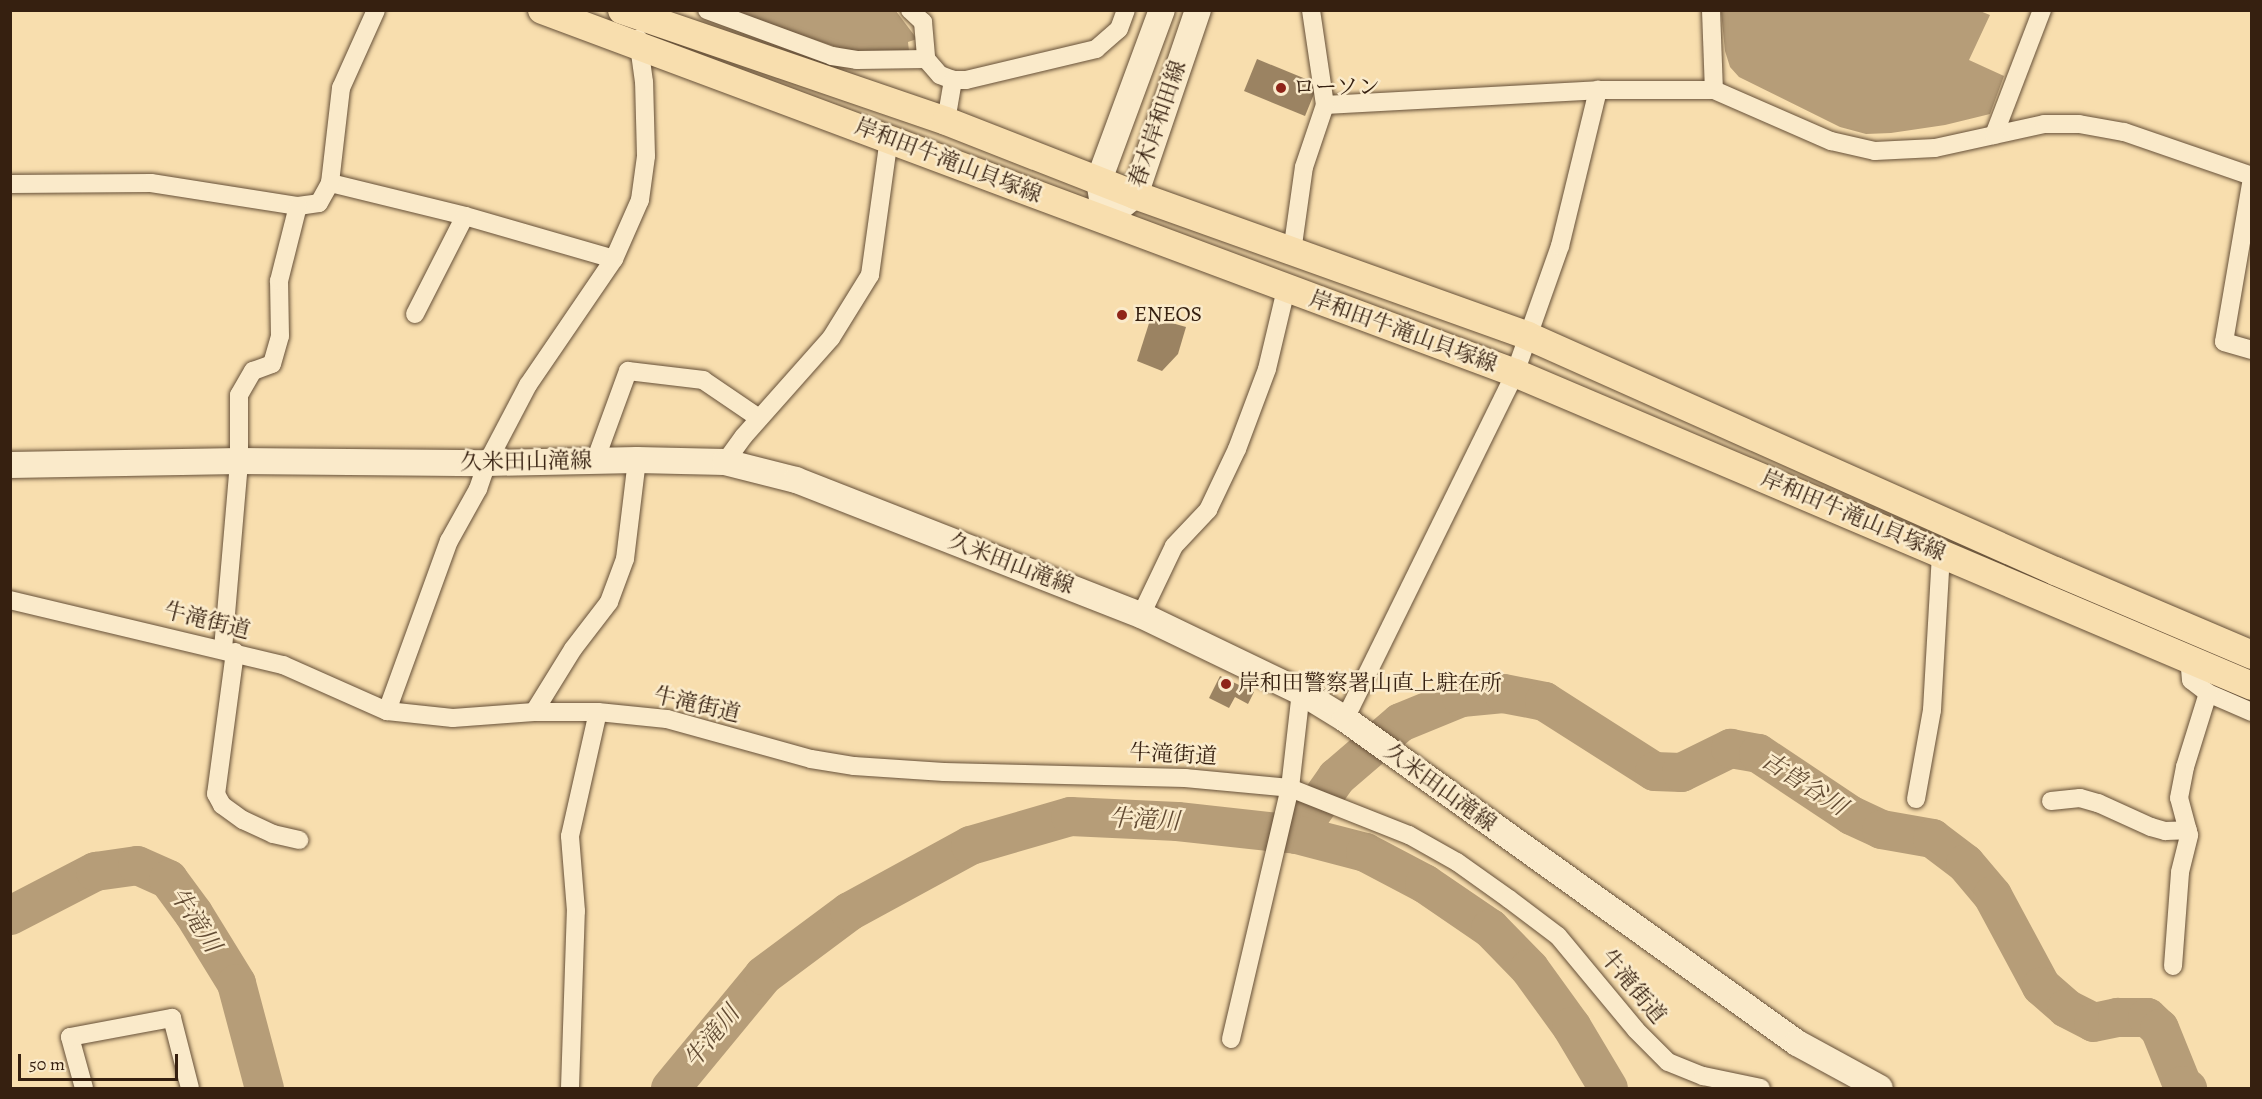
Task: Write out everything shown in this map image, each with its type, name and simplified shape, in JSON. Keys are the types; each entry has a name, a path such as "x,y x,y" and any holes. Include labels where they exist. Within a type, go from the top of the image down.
{"main road":[{"name":"岸和田牛滝山貝塚線","path":"542,10 1515,373 2252,686"},
{"name":"岸和田牛滝山貝塚線","path":"630,12 946,120 1135,195 1528,336 2055,571 2252,655"}],"street":[{"path":"10,184 151,183 298,206 319,203 330,183 341,88 376,10"},
{"path":"707,10 832,56 857,60 926,59"},
{"path":"910,10 923,22 926,59 940,75 953,80 966,80 1096,49 1119,29 1126,10"},
{"name":"春木岸和田線","path":"1104,220 1099,180 1161,10"},
{"name":"春木岸和田線","path":"1104,220 1135,195 1198,10"},
{"path":"1292,252 1304,167 1325,105 1311,10"},
{"path":"1711,10 1714,90"},
{"path":"1994,135 2042,10"},
{"path":"387,711 449,541 478,489 486,463 528,385 614,259 640,200 646,156 644,82 639,46 630,12"},
{"path":"946,120 953,80"},
{"path":"1325,105 1598,90 1714,90 1831,141 1875,151 1935,148 2044,124 2079,124 2156,142 2252,177 2224,342 2252,350"},
{"path":"1354,725 1515,373 1560,246 1598,90"},
{"path":"725,462 759,418 831,338 870,275 889,138"},
{"path":"330,183 465,216 614,259"},
{"path":"298,206 279,281 280,336 272,364 253,371 239,395 239,461 229,651 216,794 222,805 243,820 273,834 299,840"},
{"path":"415,314 465,216"},
{"path":"1141,615 1174,546 1209,510 1237,449 1267,369 1286,289"},
{"path":"596,461 628,371 703,380 759,418"},
{"path":"534,712 573,649 609,602 625,559 637,460"},
{"name":"久米田山滝線","path":"10,465 239,461 486,463 637,460 725,462 796,480 1141,615 1301,692 1354,725 1797,1043 1874,1087"},
{"path":"1916,799 1932,710 1941,553"},
{"name":"牛滝街道","path":"11,600 283,665 387,711 453,718 534,712 598,712 667,719 811,759 854,766 944,772 1185,778 1289,793 1322,801 1419,840 1457,862 1558,936 1636,1030 1668,1062 1703,1076 1761,1089"},
{"path":"2189,659 2190,680 2208,693 2252,712"},
{"path":"1231,1039 1289,793 1301,692"},
{"path":"2173,966 2180,872 2188,830 2179,798 2208,693"},
{"path":"570,1089 576,912 570,836 598,712"},
{"path":"2051,801 2080,798 2098,803 2151,827 2165,831 2188,830"},
{"path":"84,1089 70,1037 172,1018 190,1089"}],"shaded area":[{"path":"730,11 896,11 917,39 908,42 909,51 848,51"},
{"path":"1721,11 1980,11 1990,15 1969,60 2004,76 1990,114 1945,125 1891,133 1866,134 1840,127 1739,77 1730,67 1725,51"}],"building":[{"name":"ローソン","path":"1257,59 1318,84 1305,116 1244,91"},
{"path":"1151,317 1186,327 1178,354 1162,371 1137,361"},
{"name":"岸和田警察署山直上駐在所","path":"1220,676 1254,692 1248,704 1235,697 1229,708 1209,698"}],"waterway":[{"name":"古曽谷川","path":"1296,834 1336,777 1400,722 1461,697 1503,693 1544,701 1654,771 1681,772 1730,748 1758,753 1851,815 1881,829 1932,838 1965,863 1992,895 2041,986 2066,1008 2093,1022 2117,1017 2147,1017 2159,1028 2182,1085 2187,1088"},
{"name":"牛滝川","path":"670,1088 763,975 849,911 970,845 1070,816 1177,821 1296,834 1365,852 1424,883 1490,928 1529,968 1571,1026 1608,1088"},
{"name":"牛滝川","path":"10,915 95,871 137,865 168,879 193,913 236,983 264,1088"}],"place":[{"name":"ローソン","path":"1281,88"},
{"name":"ENEOS","path":"1122,315"},
{"name":"岸和田警察署山直上駐在所","path":"1226,684"}]}
